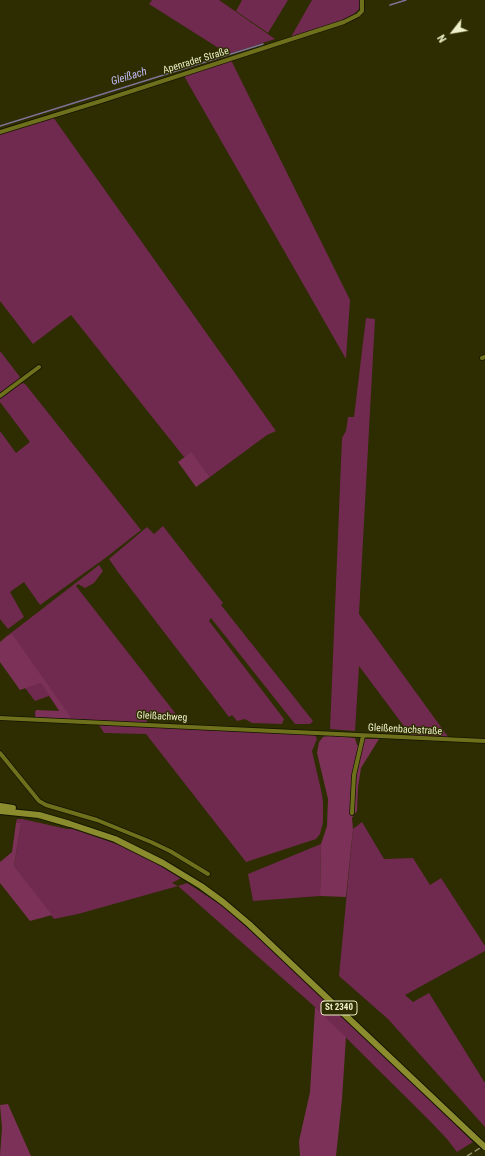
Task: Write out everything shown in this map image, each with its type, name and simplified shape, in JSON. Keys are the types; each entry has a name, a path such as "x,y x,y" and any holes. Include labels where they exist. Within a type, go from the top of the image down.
{"main road":[{"name":"St 2340","path":"0,806 27,811 32,814"},
{"name":"St 2340","path":"0,811 32,814 70,824 115,839 145,853 201,886 250,924 485,1147"}],"street":[{"name":"Apenrader Straße","path":"0,132 101,101 344,22 358,15 362,11 362,0"},
{"path":"0,396 39,368"},
{"name":"Gleißachweg","path":"0,718 324,733"},
{"name":"Gleißenbachstraße","path":"324,733 485,741"},
{"path":"352,813 354,775 363,736"},
{"path":"0,753 30,792 46,806 97,820 151,842 170,851 208,874"}],"shaded area":[{"path":"152,0 219,0 275,39 228,54 149,4"},
{"path":"242,0 288,0 268,33 236,11"},
{"path":"312,0 360,0 360,8 346,19 291,37"},
{"path":"231,60 350,300 346,359 184,76"},
{"path":"53,117 276,431 267,435 210,477 191,453 184,457 71,315 33,344 0,301 0,134"},
{"path":"366,318 375,319 359,614 449,738 412,737 359,666 355,731 330,729 342,438 346,431 348,417 354,417"},
{"path":"0,351 20,377 0,393"},
{"path":"23,383 141,530 108,556 40,605 24,582 10,592 24,617 8,629 0,619 0,431 16,453 30,442 0,402 0,398 17,385"},
{"path":"191,452 210,477 196,487 178,462"},
{"path":"163,526 223,603 221,605 313,721 310,724 295,724 211,618 209,621 284,719 282,724 252,723 245,719 237,721 232,715 229,717 118,572 109,559 147,527 154,534"},
{"path":"99,565 103,571 94,583 85,588 78,584 76,586 179,718 145,718 148,723 35,717 35,711 59,711 49,696 35,701 25,688 39,683 7,636"},
{"path":"12,634 72,719 36,717 36,710 60,711 41,683 20,690 0,662 0,642"},
{"path":"99,725 315,735 317,739 312,751 323,801 323,822 320,834 316,839 246,862 146,734 104,733"},
{"path":"331,735 355,738 357,745 362,746 364,739 379,739 361,768 358,787 357,811 352,818 353,829 346,897 320,896 321,844 327,826 328,799 317,753 319,742 323,737"},
{"path":"17,819 67,829 75,829 122,846 152,860 181,878 172,883 178,886 78,914 54,919 14,866 21,823 16,823"},
{"path":"362,822 384,859 413,858 430,885 441,878 485,946 485,951 405,995 413,1002 429,993 485,1083 485,1127 388,1019 339,976 353,829"},
{"path":"16,823 21,823 14,866 52,915 30,921 0,883 0,862 12,852"},
{"path":"321,844 320,896 253,901 248,874"},
{"path":"187,883 221,905 276,953 404,1074 473,1142 457,1152 430,1121 315,1007 178,886"},
{"path":"315,1007 346,1037 342,1099 336,1156 300,1156 299,1141 310,1092"},
{"path":"8,1104 31,1156 0,1156 2,1128 0,1105"}],"waterway":[{"name":"Gleißach","path":"390,5 406,0"},
{"name":"Gleißach","path":"0,126 263,44"}],"railway":[{"path":"467,1156 485,1145"}]}
